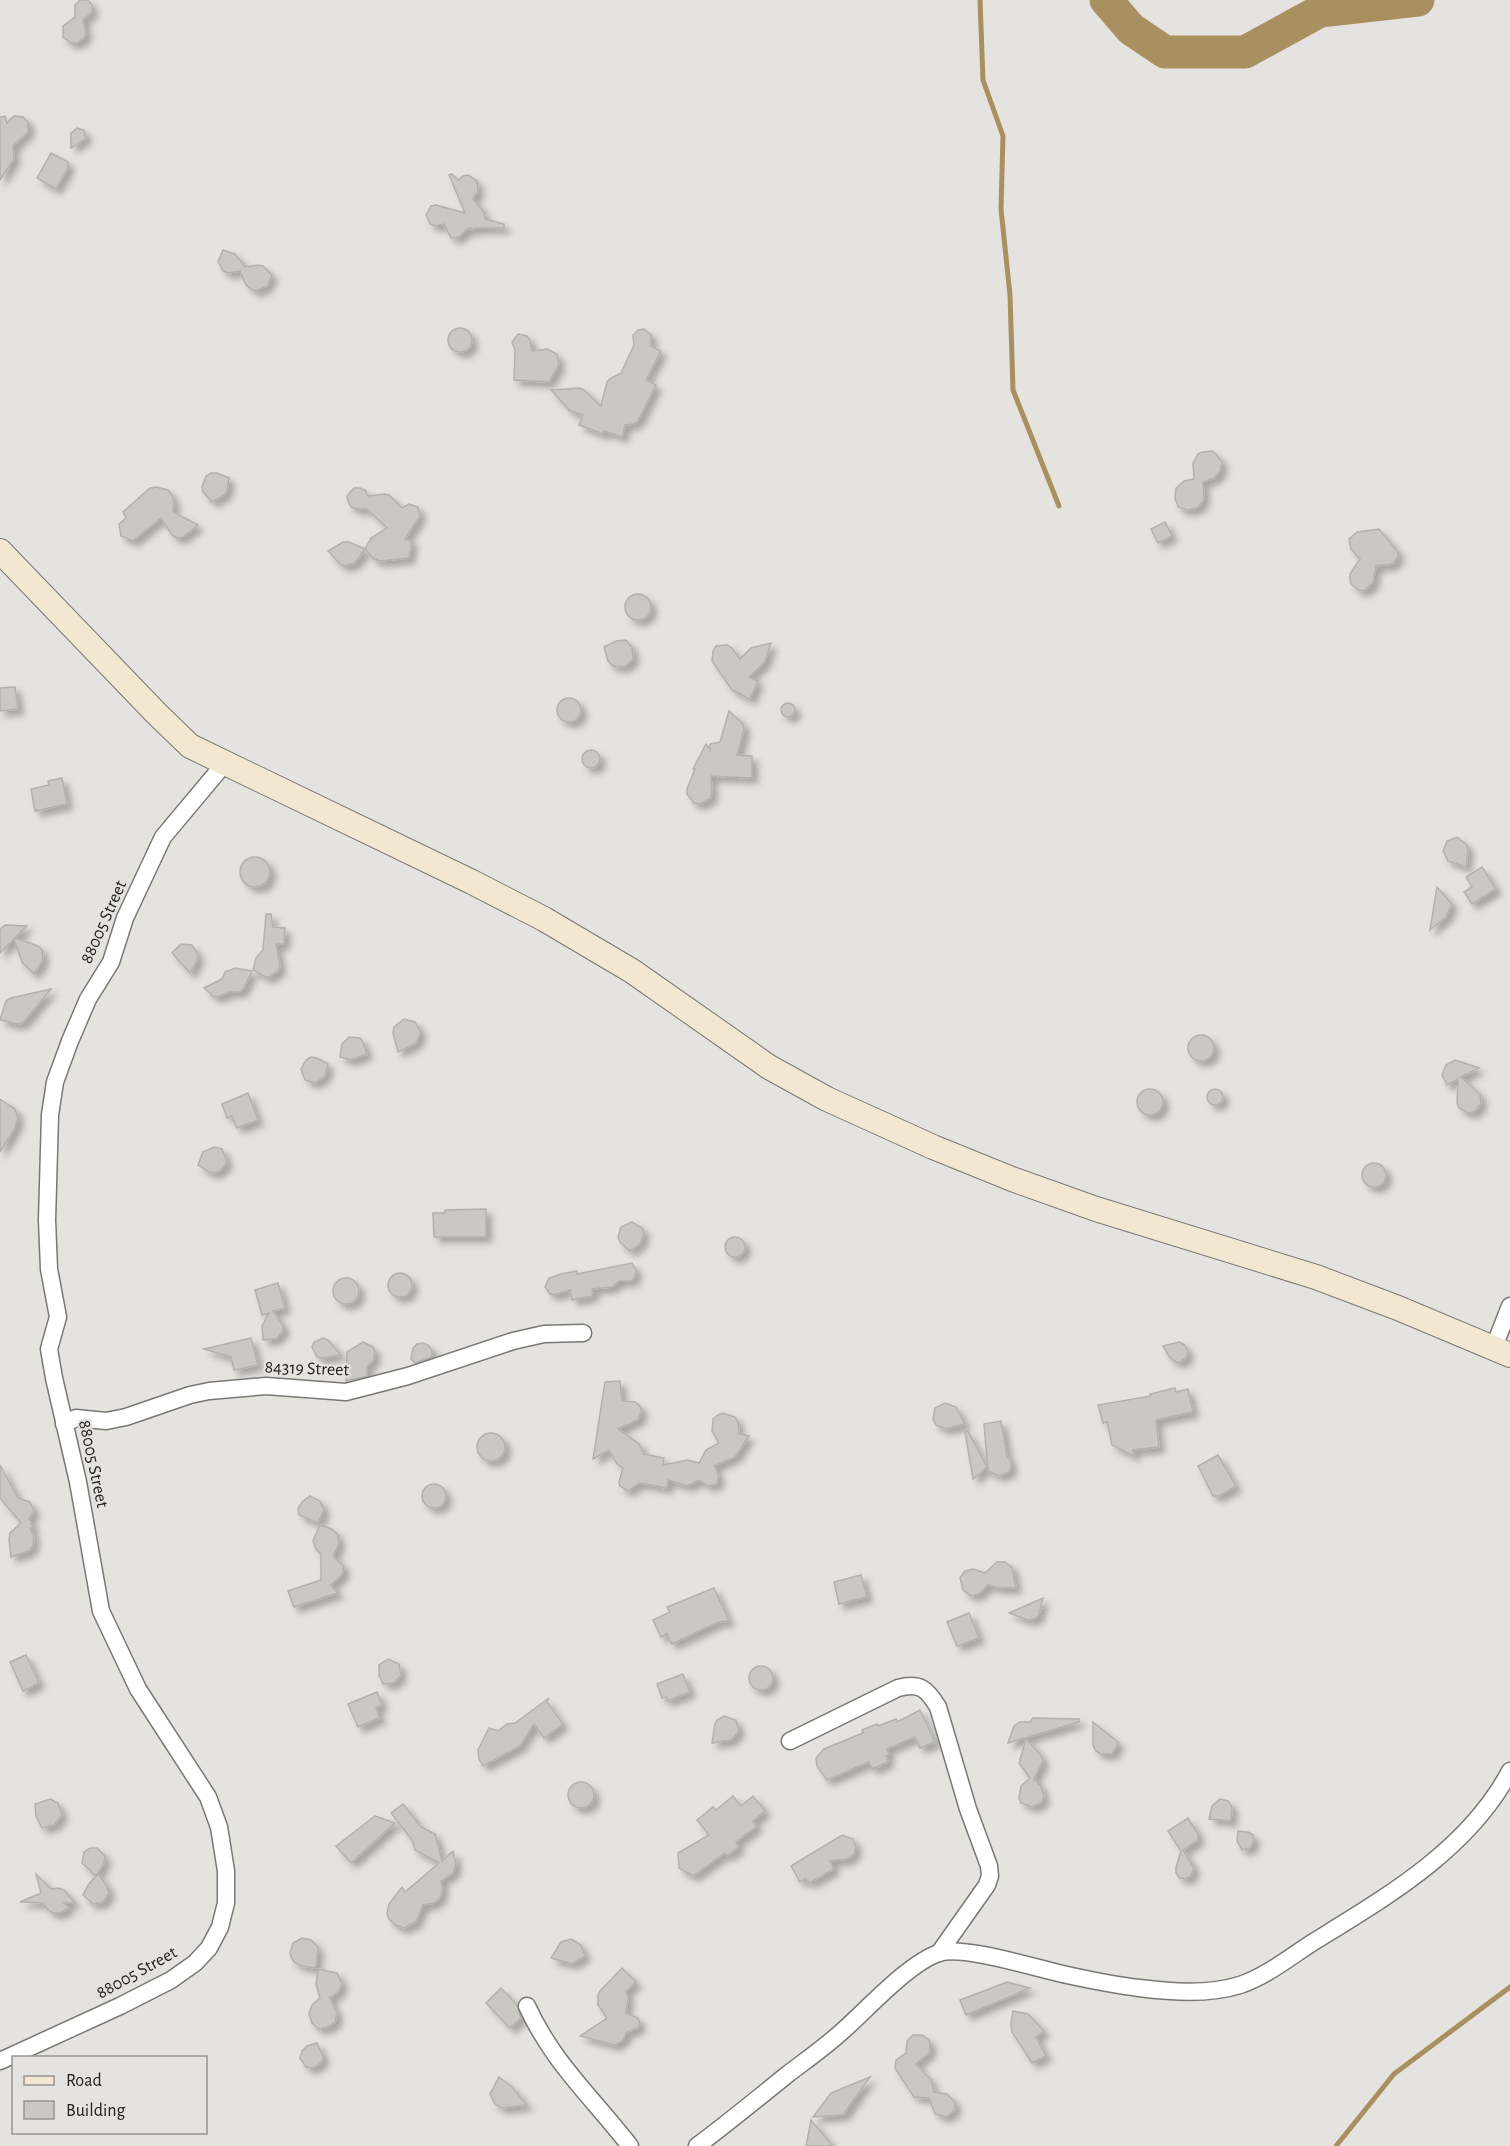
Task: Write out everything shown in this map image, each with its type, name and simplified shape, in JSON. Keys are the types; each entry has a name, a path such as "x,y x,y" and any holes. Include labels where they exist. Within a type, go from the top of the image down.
{"street":[{"path":"0,550 190,746 544,919 632,971 769,1067 827,1099 933,1147 1012,1179 1096,1209 1316,1277 1502,1351 1510,1306"},
{"name":"88005 Street","path":"0,2061 171,1980 209,1948 220,1927 226,1903 226,1871 219,1827 208,1797 138,1689 101,1611 78,1482 49,1349 58,1317 49,1269 46,1220 50,1115 55,1082 70,1041 88,999 111,962 125,918 164,837 225,763"},
{"name":"84319 Street","path":"64,1424 76,1418 106,1421 126,1418 190,1395 209,1391 266,1386 346,1392 408,1376 513,1341 544,1334 583,1333"},
{"path":"790,1741 898,1688 909,1685 917,1686 925,1689 931,1696 938,1707 968,1809 983,1846 990,1876 987,1885 939,1953"},
{"path":"697,2146 837,2036 908,1971 939,1953 951,1951 972,1953 1067,1975 1138,1988 1186,1992 1213,1990 1240,1984 1263,1974 1332,1931 1426,1866 1457,1841 1475,1823 1510,1771"},
{"path":"527,2006 540,2033 556,2057 630,2146"}],"building":[{"path":"80,0 88,0 92,5 92,12 83,20 85,37 77,43 71,43 63,37 63,26 75,17 75,5"},
{"path":"5,116 7,123 14,116 23,117 28,122 28,132 13,146 14,159 0,180 0,117"},
{"path":"77,128 84,130 86,138 71,148 71,133"},
{"path":"51,153 68,162 68,168 56,189 37,178"},
{"path":"452,174 458,180 468,175 477,181 478,191 473,199 484,212 485,219 504,224 504,228 472,230 471,228 459,237 451,238 444,224 436,226 430,224 426,215 431,206 436,205 465,213 449,175"},
{"path":"223,250 235,254 245,267 263,266 272,275 267,286 256,291 246,285 240,271 228,273 223,271 218,262"},
{"path":"460,328 468,332 472,340 468,348 460,352 452,348 448,340 452,332"},
{"path":"644,329 651,335 651,346 661,351 646,380 656,385 638,421 625,425 622,437 604,431 603,434 579,425 583,415 570,411 551,390 579,388 601,406 607,382 621,373 634,345 633,335 638,330"},
{"path":"518,334 527,336 532,351 547,349 557,354 559,365 549,382 514,380 515,350 512,342"},
{"path":"1212,451 1222,462 1220,472 1214,478 1203,482 1203,501 1197,508 1187,510 1178,507 1175,498 1176,488 1184,481 1194,479 1193,463 1198,454"},
{"path":"211,473 229,478 227,491 212,502 203,492 202,487 206,476"},
{"path":"150,488 168,490 172,495 173,512 198,525 183,537 177,538 172,535 161,518 133,541 121,536 119,524 126,518 123,512"},
{"path":"354,488 365,490 368,496 389,495 402,508 409,504 418,507 420,516 405,539 412,541 409,558 380,561 374,559 365,549 371,538 387,528 367,509 351,507 347,496"},
{"path":"1165,522 1172,536 1158,543 1151,529"},
{"path":"1379,529 1398,552 1398,557 1393,564 1376,566 1373,583 1360,591 1351,584 1350,574 1360,559 1351,549 1349,539 1357,532"},
{"path":"343,542 349,542 365,549 355,563 345,566 340,564 328,551"},
{"path":"638,594 647,598 651,607 647,616 638,620 629,616 625,607 629,598"},
{"path":"626,640 632,647 633,659 625,667 613,666 608,661 604,647 616,641"},
{"path":"771,643 765,662 749,677 758,681 750,699 732,690 712,661 716,646 727,645 740,659 751,648"},
{"path":"15,687 18,709 0,711 0,688"},
{"path":"569,698 577,702 581,710 577,718 569,722 561,718 557,710 561,702"},
{"path":"785,703 791,703 795,710 791,717 785,717 781,713 781,707"},
{"path":"729,711 743,724 744,730 737,755 752,756 752,778 711,776 710,799 700,804 694,803 687,794 695,769 693,769 706,744 710,749 710,744 720,742"},
{"path":"587,750 595,750 600,755 598,766 587,768 582,763 582,755"},
{"path":"62,778 67,804 35,811 31,789 49,785 48,781"},
{"path":"1457,837 1466,844 1468,849 1466,867 1448,861 1443,851 1447,841"},
{"path":"255,857 261,858 269,866 269,878 261,886 255,887 249,886 241,878 240,872 241,866 249,858"},
{"path":"1482,867 1496,889 1472,904 1464,892 1472,887 1466,877"},
{"path":"1437,887 1452,904 1446,917 1430,930"},
{"path":"266,914 271,914 273,927 285,928 284,944 276,944 279,970 270,977 265,977 253,970 256,958 263,950"},
{"path":"5,925 27,926 15,938 38,946 42,950 43,960 34,974 22,962 14,939 0,953 0,929"},
{"path":"181,944 192,945 198,955 190,973 172,953"},
{"path":"235,968 252,971 240,992 230,992 217,997 204,988 222,979 225,972"},
{"path":"51,989 23,1023 0,1020 6,1001"},
{"path":"404,1019 415,1022 421,1032 416,1043 398,1052 393,1033 394,1027"},
{"path":"1201,1035 1210,1039 1214,1048 1210,1057 1201,1061 1192,1057 1188,1048 1192,1039"},
{"path":"349,1037 360,1038 367,1054 351,1060 340,1057 342,1044"},
{"path":"311,1057 328,1064 325,1076 315,1083 305,1080 301,1069 306,1060"},
{"path":"1455,1060 1479,1068 1461,1077 1480,1094 1481,1104 1474,1112 1469,1113 1459,1108 1457,1103 1458,1079 1447,1085 1442,1075 1446,1065"},
{"path":"1150,1089 1159,1093 1163,1102 1159,1111 1150,1115 1141,1111 1137,1102 1141,1093"},
{"path":"1212,1089 1218,1089 1223,1097 1221,1103 1212,1105 1207,1100 1207,1094"},
{"path":"248,1093 258,1120 237,1128 232,1116 227,1118 222,1104"},
{"path":"0,1099 15,1109 18,1118 15,1128 0,1152"},
{"path":"214,1147 222,1149 227,1162 220,1171 215,1173 198,1165 203,1152"},
{"path":"1374,1163 1382,1167 1386,1175 1382,1183 1374,1187 1366,1183 1362,1175 1366,1167"},
{"path":"486,1209 486,1237 434,1237 433,1213 445,1213 445,1210"},
{"path":"632,1222 642,1228 644,1233 640,1244 630,1251 618,1237 621,1227"},
{"path":"735,1237 742,1240 745,1247 742,1254 735,1257 728,1254 725,1247 728,1240"},
{"path":"632,1263 636,1270 631,1281 619,1281 612,1287 592,1289 593,1296 572,1300 570,1290 554,1295 550,1294 545,1287 549,1278 561,1274 577,1271 577,1274"},
{"path":"400,1273 409,1276 412,1285 409,1294 400,1297 391,1294 388,1285 391,1276"},
{"path":"346,1278 355,1282 359,1291 355,1300 346,1304 337,1300 333,1291 337,1282"},
{"path":"278,1283 285,1308 273,1311 283,1325 283,1331 276,1339 263,1340 262,1326 269,1313 262,1315 255,1290"},
{"path":"251,1338 258,1365 234,1370 231,1357 204,1349"},
{"path":"323,1338 328,1340 341,1355 317,1357 312,1347 314,1342"},
{"path":"363,1342 373,1347 375,1351 373,1361 367,1366 367,1376 346,1381 347,1352"},
{"path":"1179,1342 1185,1345 1188,1352 1186,1358 1178,1363 1170,1358 1163,1346"},
{"path":"423,1343 432,1350 432,1357 415,1363 411,1359 413,1348"},
{"path":"620,1381 622,1401 635,1402 642,1410 638,1420 618,1429 639,1444 644,1454 664,1458 663,1465 688,1460 699,1463 706,1450 719,1443 712,1431 713,1419 723,1413 735,1417 739,1434 749,1436 735,1457 714,1466 719,1476 717,1484 708,1486 699,1480 687,1486 668,1480 667,1488 639,1483 628,1491 620,1486 623,1468 617,1464 609,1450 593,1459 605,1382"},
{"path":"1175,1388 1176,1392 1188,1389 1193,1412 1156,1420 1159,1447 1133,1450 1134,1456 1112,1445 1107,1422 1103,1423 1098,1405 1151,1396 1150,1394"},
{"path":"945,1403 956,1407 965,1424 946,1429 936,1425 933,1419 935,1408"},
{"path":"1001,1421 1011,1467 1009,1472 999,1476 988,1471 984,1424"},
{"path":"968,1431 987,1467 973,1479 965,1432"},
{"path":"491,1433 501,1437 505,1447 501,1457 491,1461 481,1457 477,1447 481,1437"},
{"path":"1218,1455 1236,1486 1219,1496 1213,1496 1198,1466"},
{"path":"0,1465 18,1498 30,1502 34,1511 29,1519 33,1527 30,1529 34,1535 33,1546 29,1551 11,1557 10,1533 21,1523 0,1498"},
{"path":"434,1484 439,1485 445,1491 445,1501 439,1507 434,1508 429,1507 423,1501 422,1496 423,1491 429,1485"},
{"path":"310,1496 320,1501 324,1510 318,1523 299,1515 298,1509 302,1502"},
{"path":"320,1525 332,1529 338,1535 339,1544 333,1556 344,1566 342,1575 331,1585 338,1593 294,1607 288,1591 321,1580 321,1554 313,1541"},
{"path":"997,1562 1005,1562 1012,1567 1016,1588 988,1585 979,1594 971,1596 963,1590 960,1578 965,1571 973,1569 985,1573"},
{"path":"861,1575 867,1597 839,1604 834,1582"},
{"path":"714,1588 729,1621 718,1622 672,1644 667,1634 661,1637 653,1620 670,1612 667,1607"},
{"path":"1043,1598 1039,1614 1035,1619 1028,1620 1009,1613"},
{"path":"969,1613 979,1638 957,1646 947,1622"},
{"path":"26,1655 39,1683 23,1691 10,1662"},
{"path":"388,1659 399,1664 401,1675 394,1683 383,1684 379,1675 379,1665"},
{"path":"761,1666 766,1667 772,1673 772,1683 766,1689 761,1690 756,1689 750,1683 749,1678 750,1673 756,1667"},
{"path":"683,1674 690,1692 667,1701 667,1697 662,1698 657,1684"},
{"path":"377,1692 382,1705 376,1708 380,1718 358,1727 348,1704"},
{"path":"549,1698 547,1702 563,1724 544,1738 534,1724 520,1746 483,1766 478,1750 489,1728 498,1731 507,1724 515,1723"},
{"path":"920,1710 935,1742 920,1748 915,1737 887,1749 888,1762 872,1769 869,1762 827,1780 817,1766 816,1758 824,1749 863,1733 862,1730 896,1719 897,1722"},
{"path":"724,1716 736,1720 739,1731 731,1740 712,1743 715,1724"},
{"path":"1033,1718 1079,1719 1079,1722 1008,1743 1014,1726 1020,1722 1030,1722"},
{"path":"1093,1722 1119,1743 1112,1754 1101,1754 1096,1751 1093,1745"},
{"path":"1026,1739 1040,1754 1043,1761 1034,1779 1041,1786 1044,1796 1042,1802 1032,1807 1021,1803 1019,1798 1021,1786 1030,1778 1019,1763"},
{"path":"581,1782 590,1786 594,1795 590,1804 581,1808 572,1804 568,1795 572,1786"},
{"path":"733,1796 741,1806 753,1796 765,1811 753,1821 757,1826 736,1842 739,1847 727,1856 725,1853 693,1876 679,1868 678,1853 709,1835 697,1820 713,1807 716,1810"},
{"path":"50,1799 58,1803 62,1815 54,1825 42,1828 36,1816 35,1804"},
{"path":"1220,1799 1228,1801 1232,1807 1231,1821 1209,1819 1212,1806"},
{"path":"403,1804 421,1827 435,1834 442,1861 453,1851 456,1864 453,1873 441,1881 443,1889 440,1898 434,1903 423,1905 416,1922 404,1928 395,1925 389,1919 387,1914 389,1904 402,1887 405,1892 439,1863 415,1850 412,1840 391,1813"},
{"path":"375,1816 395,1823 351,1863 336,1846"},
{"path":"1188,1818 1198,1834 1198,1840 1183,1850 1194,1868 1191,1876 1186,1879 1180,1878 1176,1873 1181,1851 1168,1831"},
{"path":"1238,1831 1253,1835 1254,1841 1250,1848 1242,1850 1237,1841"},
{"path":"842,1835 853,1839 856,1847 854,1854 848,1859 830,1861 834,1869 809,1883 806,1878 800,1882 791,1866"},
{"path":"90,1848 97,1848 105,1856 104,1863 96,1876 82,1863 84,1852"},
{"path":"36,1874 51,1889 64,1890 75,1903 64,1903 69,1908 53,1913 43,1903 20,1902 41,1893"},
{"path":"98,1874 109,1893 103,1902 93,1904 83,1895"},
{"path":"302,1938 311,1940 318,1947 316,1968 301,1966 291,1957 293,1943"},
{"path":"571,1939 581,1945 585,1956 572,1964 551,1958 561,1942"},
{"path":"622,1968 636,1982 626,1992 628,1998 626,2013 638,2018 640,2023 638,2028 627,2032 622,2041 615,2045 580,2036 607,2018 598,2005 598,1995"},
{"path":"318,1969 337,1973 342,1984 338,1992 330,1998 337,2013 335,2022 319,2029 312,2023 309,2014 312,2005 320,1998 316,1984"},
{"path":"1007,1982 1030,1988 966,2015 960,2000"},
{"path":"501,1988 517,2005 521,2018 510,2028 486,2003"},
{"path":"1013,2011 1028,2014 1044,2031 1036,2037 1046,2056 1032,2063 1012,2032"},
{"path":"913,2035 922,2035 929,2040 930,2044 930,2052 916,2064 931,2080 934,2092 947,2094 955,2102 955,2110 946,2117 935,2114 929,2098 914,2097 895,2068 896,2060 906,2053 907,2041"},
{"path":"317,2043 323,2056 322,2062 313,2068 306,2067 300,2058 302,2051 307,2046"},
{"path":"499,2077 511,2086 527,2105 502,2108 495,2104 490,2094"},
{"path":"870,2077 843,2115 813,2117 831,2093"},
{"path":"811,2120 833,2146 806,2146"}],"waterway":[{"path":"980,0 983,80 1003,136 1001,209 1010,295 1013,390 1059,506"},
{"path":"1106,0 1131,29 1165,52 1245,52 1320,11 1418,0"},
{"path":"1336,2146 1394,2074 1510,1987"}]}
